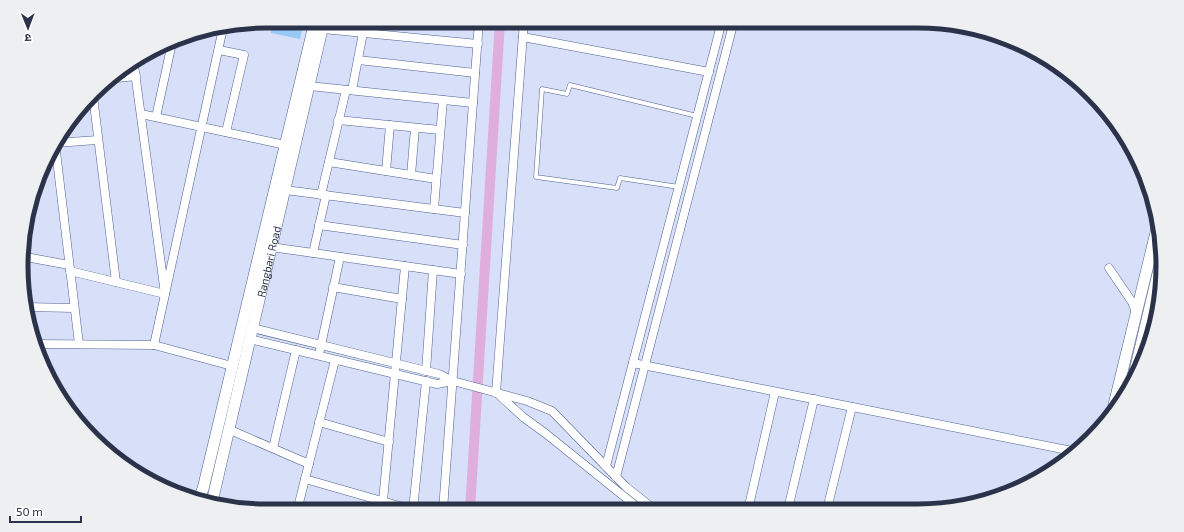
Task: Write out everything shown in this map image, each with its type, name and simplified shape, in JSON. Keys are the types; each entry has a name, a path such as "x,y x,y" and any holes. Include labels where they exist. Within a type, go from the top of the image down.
{"street":[{"name":"Rangbari Road","path":"213,498 250,334 285,190 290,146 309,86 319,28"},
{"name":"Rangbari Road","path":"200,495 319,28"},
{"path":"340,28 364,33 478,44"},
{"path":"442,504 479,28"},
{"path":"492,392 524,28"},
{"path":"606,466 720,28"},
{"path":"616,477 732,28"},
{"path":"154,345 223,32"},
{"path":"313,253 338,120 358,60 364,33"},
{"path":"523,37 709,72"},
{"path":"156,117 171,48"},
{"path":"219,50 244,55 226,132"},
{"path":"358,60 475,73"},
{"path":"134,68 165,294"},
{"path":"120,78 136,76"},
{"path":"309,86 473,103"},
{"path":"434,209 443,100"},
{"path":"94,102 116,282"},
{"path":"141,114 290,146"},
{"path":"338,120 440,130"},
{"path":"386,171 390,125"},
{"path":"411,175 415,128"},
{"path":"63,142 98,140"},
{"path":"56,154 79,344"},
{"path":"329,162 436,179"},
{"path":"684,169 695,172"},
{"path":"285,190 465,213"},
{"path":"319,225 463,246"},
{"path":"1115,399 1154,239"},
{"path":"271,247 460,274"},
{"path":"318,356 340,257"},
{"path":"29,258 165,294"},
{"path":"383,501 405,266"},
{"path":"1109,268 1132,302 1136,313"},
{"path":"426,371 433,270"},
{"path":"333,288 402,299"},
{"path":"1145,337 1154,292"},
{"path":"32,307 74,308"},
{"path":"250,334 318,356 437,384 452,381"},
{"path":"250,334 321,345 439,374 452,381 527,401 552,410 626,487 647,504"},
{"path":"41,344 154,345 232,366"},
{"path":"273,448 296,350"},
{"path":"300,504 336,360"},
{"path":"633,363 1069,450"},
{"path":"416,504 426,381"},
{"path":"492,392 634,504"},
{"path":"749,504 775,392"},
{"path":"789,504 814,399"},
{"path":"828,504 852,407"},
{"path":"320,422 389,442"},
{"path":"228,429 309,464"},
{"path":"305,479 394,504"}],"lane":[{"path":"679,188 620,178 617,188 536,177 542,90 567,94 570,84 698,116"}],"building":[{"path":"272,28 302,28 300,39 271,33"}],"waterway":[{"path":"470,504 500,28"}]}
